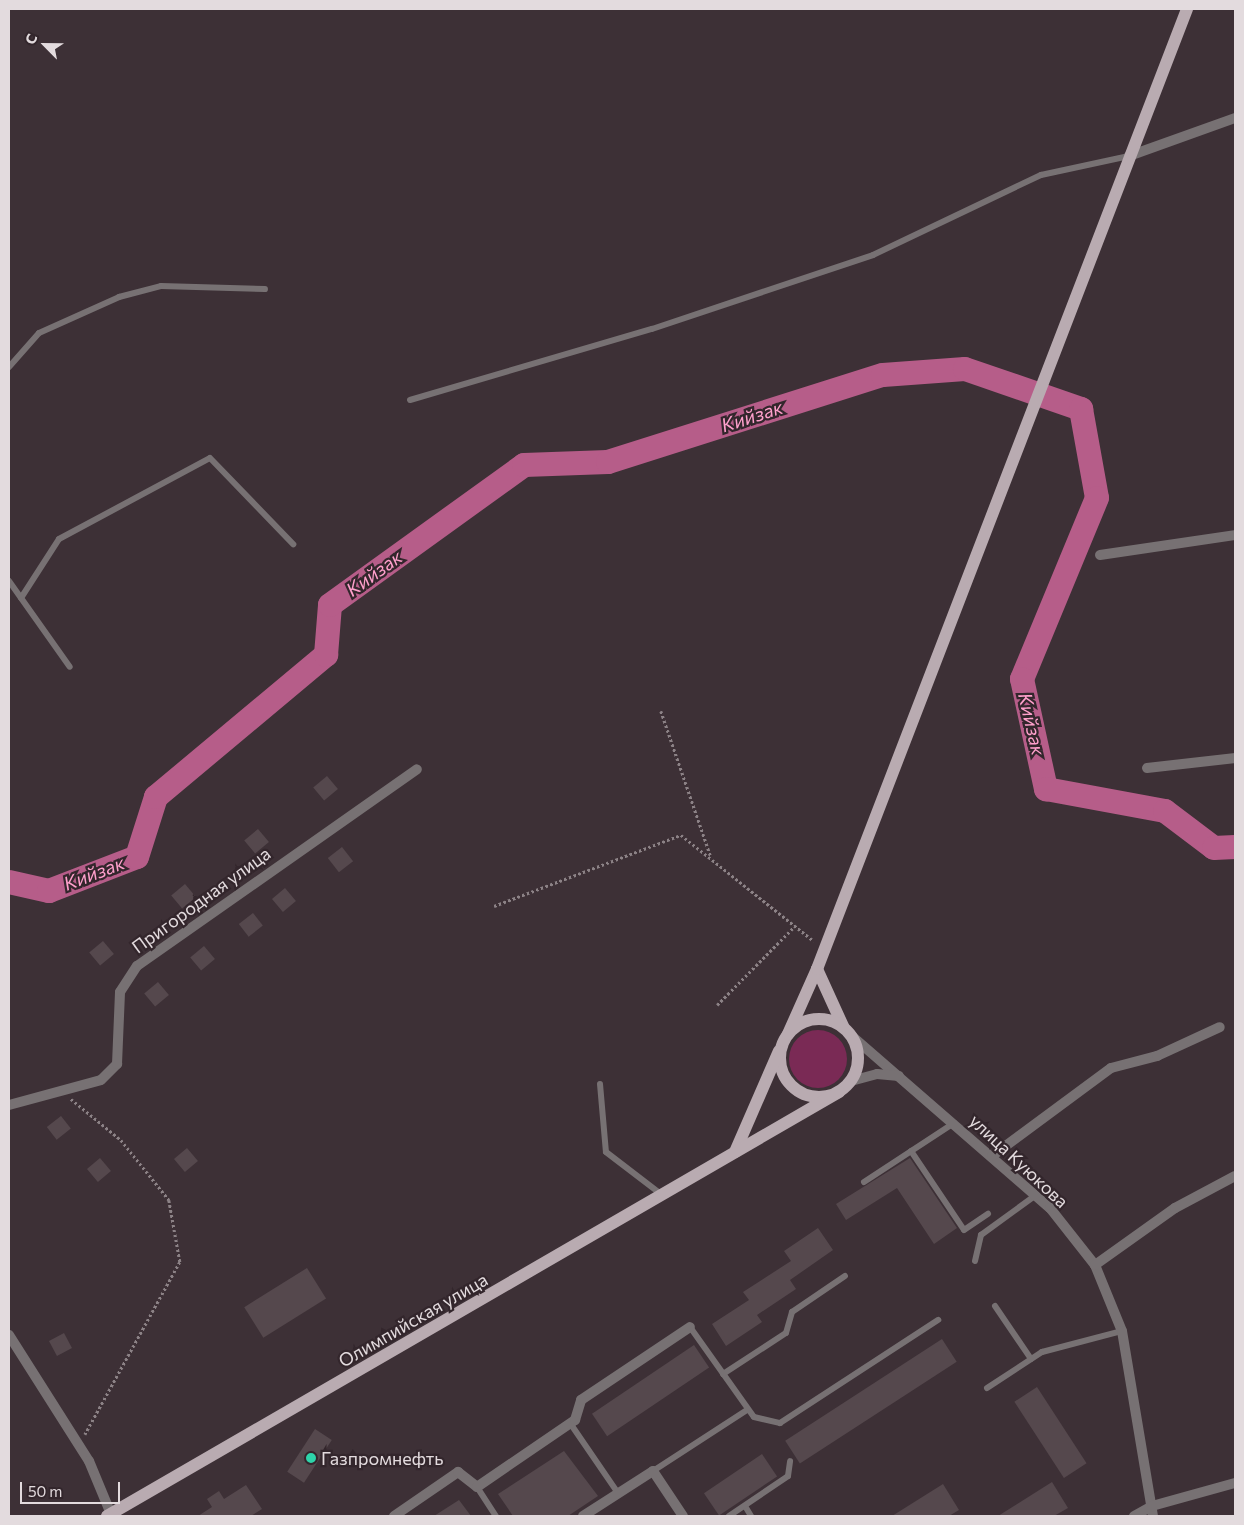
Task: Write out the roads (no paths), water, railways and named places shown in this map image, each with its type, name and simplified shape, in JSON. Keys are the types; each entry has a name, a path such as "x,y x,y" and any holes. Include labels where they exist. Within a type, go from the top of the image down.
{"main road":[{"path":"735,1152 825,949 1187,9"},
{"path":"781,1048 785,1078 795,1089 817,1096 839,1092 851,1081 858,1060 853,1038 843,1026 817,969"},
{"path":"788,1034 814,1018 843,1026"},
{"name":"Олимпийская улица","path":"109,1515 663,1196 839,1092"}],"street":[{"path":"1129,156 1235,118"},
{"path":"1100,555 1235,535"},
{"path":"1147,768 1235,758"},
{"name":"Пригородная улица","path":"9,1105 101,1080 117,1064 120,992 137,966 417,769"},
{"path":"992,1156 1110,1068 1157,1056 1220,1027"},
{"name":"улица Куюкова","path":"853,1038 900,1076 1036,1195 1095,1265 1122,1331 1152,1511"},
{"path":"851,1081 877,1074 900,1076"},
{"path":"1095,1265 1175,1208 1235,1176"},
{"path":"394,1516 458,1472 477,1488 570,1424 581,1400 690,1327"},
{"path":"9,1335 79,1446 109,1515"},
{"path":"583,1516 653,1471 683,1516"},
{"path":"1134,1516 1235,1483"}],"lane":[{"path":"410,400 652,329 873,255 1042,175 1129,156"},
{"path":"9,367 39,333 119,297 161,286 265,289"},
{"path":"21,598 58,539 210,458 293,544"},
{"path":"9,581 70,667"},
{"path":"600,1084 606,1152 663,1196"},
{"path":"864,1182 954,1123"},
{"path":"911,1151 964,1230 988,1214"},
{"path":"975,1262 982,1234 1036,1195"},
{"path":"723,1374 786,1332 792,1312 845,1276"},
{"path":"996,1306 1031,1359"},
{"path":"690,1327 754,1418 780,1423 938,1320"},
{"path":"987,1388 1042,1352 1122,1331"},
{"path":"653,1471 747,1410"},
{"path":"570,1424 618,1492"},
{"path":"730,1516 788,1476 790,1461"},
{"path":"477,1488 496,1516"},
{"path":"744,1506 751,1516"}],"waterway":[{"name":"Кийзак","path":"9,882 49,891 137,857 156,797 326,655 330,605 524,465 608,462 883,375 965,369 1081,409 1097,498 1022,679 1046,789 1165,811 1214,848 1235,847"}],"place":[{"name":"Газпромнефть","path":"311,1458"}]}
